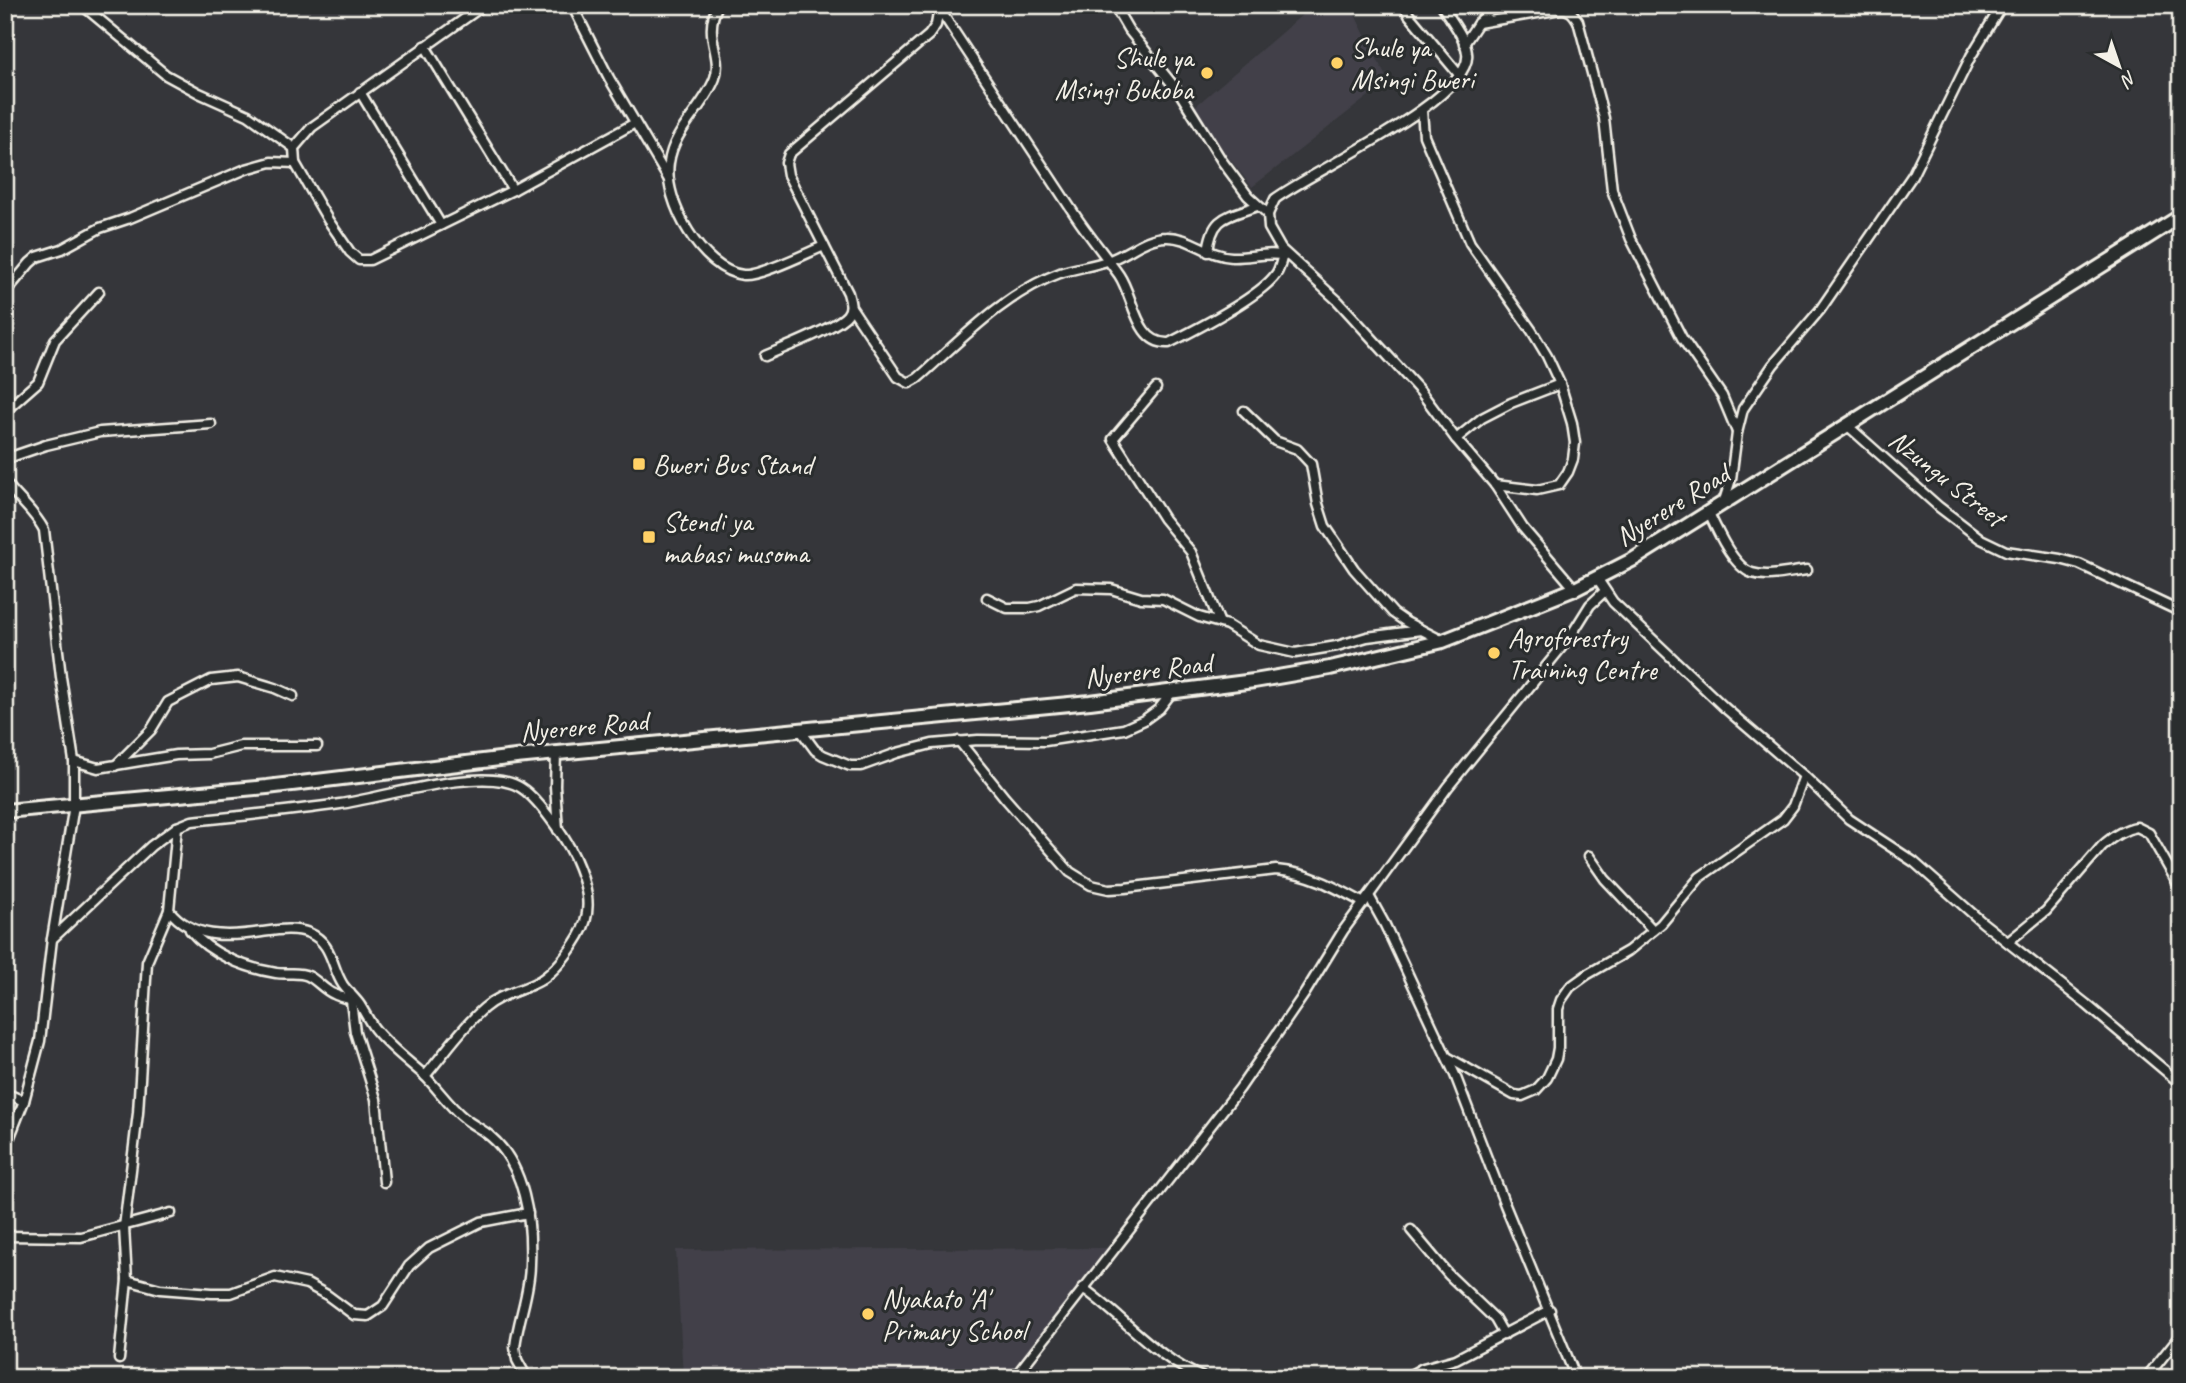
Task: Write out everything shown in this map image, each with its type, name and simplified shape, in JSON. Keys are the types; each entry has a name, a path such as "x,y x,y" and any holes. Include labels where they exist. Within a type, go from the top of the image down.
{"main road":[{"name":"Nyerere Road","path":"5,811 267,787 556,753 802,731 1172,692 1330,668 1443,641 1575,589 1634,559 2181,216"}],"street":[{"path":"82,5 166,75 248,115 294,148"},
{"path":"484,5 312,127 294,148 295,163 328,220 350,252 359,260 370,260 513,190 635,123"},
{"path":"572,5 669,181 674,199 703,254 729,270 745,276 824,246"},
{"path":"669,181 669,162 674,145 709,91 716,75 711,19 718,5"},
{"path":"1115,5 1128,29 1181,95 1222,161 1257,206 1268,214"},
{"path":"1404,5 1409,15 1461,77"},
{"path":"1294,263 1281,249 1269,228 1268,214 1275,199 1422,111 1461,77 1467,53 1442,5"},
{"path":"1464,44 1478,23 1496,5"},
{"path":"1724,501 1731,479 1743,409 1773,365 1820,310 1912,176 1971,56 2002,5"},
{"path":"939,8 936,25 929,35 789,154 786,163 788,175 848,293 851,307 898,377 909,383 918,378 1003,305 1031,286 1060,273 1108,261 1164,236 1179,238 1208,252 1231,257 1283,254 1338,301 1421,392 1456,439 1496,485 1523,528 1575,589"},
{"path":"939,8 1075,215 1127,288 1146,334 1162,344 1170,343 1195,330 1268,283 1278,272 1283,254"},
{"path":"1478,23 1561,9 1568,9 1574,14 1604,118 1612,190 1631,239 1682,338 1722,396 1737,433"},
{"path":"425,46 513,190"},
{"path":"360,92 441,225"},
{"path":"1422,111 1424,136 1470,243 1532,331 1560,384 1572,423 1575,443 1573,459 1559,485 1537,490 1496,485"},
{"path":"5,293 37,257 62,249 100,228 246,169 271,162 295,163"},
{"path":"1208,252 1210,233 1217,223 1257,206"},
{"path":"5,411 38,382 55,340 99,292"},
{"path":"765,356 832,325 847,316 851,307"},
{"path":"1456,439 1482,418 1511,403 1560,384"},
{"path":"1156,388 1113,439 1164,519 1191,552 1219,621"},
{"path":"1244,411 1275,441 1297,449 1305,456 1313,470 1318,504 1325,526 1354,569 1393,613 1443,641"},
{"path":"5,458 100,432 211,424"},
{"name":"Nzungu Street","path":"1848,426 1939,508 1981,539 2006,551 2079,564 2181,612"},
{"path":"5,482 44,530 74,761 74,805 52,939 40,1041 24,1101 5,1149"},
{"path":"1708,511 1728,549 1750,573 1807,570"},
{"path":"1597,578 1613,602 1716,700 1849,819 1914,862 2181,1084"},
{"path":"987,598 1007,607 1030,608 1068,590 1111,589 1141,598 1163,599 1199,617 1219,621 1259,645 1294,653 1337,646 1367,636 1421,630"},
{"path":"1014,1378 1240,1088 1366,900 1448,787 1570,636 1590,605 1605,591"},
{"path":"115,766 151,730 168,702 211,680 238,677 293,696"},
{"path":"802,731 815,750 850,766 861,766 932,744 960,741 1045,741 1124,729 1144,720 1159,709 1172,692"},
{"path":"960,741 1005,798 1070,872 1091,885 1109,889 1125,888 1276,870 1319,878 1366,900 1385,925 1447,1057 1577,1378"},
{"path":"74,761 98,768 176,755 209,754 241,746 317,746"},
{"path":"556,753 558,830"},
{"path":"1447,1057 1514,1095 1522,1096 1536,1090 1547,1078 1556,1059 1558,1009 1565,992 1580,979 1620,957 1674,910 1700,877 1783,819 1793,806 1804,776"},
{"path":"52,939 151,846 177,827 192,821 342,804 453,782 492,779 518,786 542,808 573,854 584,881 589,904 587,921 551,972 540,981 510,992 485,1008 425,1076"},
{"path":"119,1359 127,1280 124,1227 138,1113 147,962 169,910 177,827"},
{"path":"2008,942 2046,911 2102,845 2129,828 2137,827 2149,833 2181,889"},
{"path":"1589,856 1605,879 1653,930"},
{"path":"169,910 204,944 219,953 254,968 275,973 300,973 309,976 334,995 350,996"},
{"path":"186,926 206,934 280,930 310,934 323,943 333,958 341,982 376,1030 425,1076 464,1119 491,1136 503,1150 521,1186 528,1213 531,1266 515,1347 517,1360 527,1378"},
{"path":"350,996 355,1032 376,1098 384,1182"},
{"path":"5,1093 24,1101"},
{"path":"5,1236 73,1237 124,1227 171,1213"},
{"path":"127,1280 160,1289 230,1293 275,1277 307,1284 354,1315 369,1316 383,1306 409,1266 429,1248 481,1222 528,1213"},
{"path":"1410,1230 1448,1274 1495,1319 1504,1335"},
{"path":"1083,1289 1111,1309 1146,1342 1204,1378"},
{"path":"1405,1378 1423,1368 1456,1359 1550,1310"},
{"path":"2146,1378 2181,1334"}],"shaded area":[{"path":"1326,5 1350,5 1388,81 1252,187 1191,110 1302,15"},
{"name":"Nyakato 'A' Primary School","path":"1108,1248 1008,1378 683,1378 676,1250"}],"place":[{"name":"Shule ya Msingi Bweri","path":"1337,63"},
{"name":"Shule ya Msingi Bukoba","path":"1207,73"},
{"name":"Bweri Bus Stand","path":"639,464"},
{"name":"Stendi ya mabasi musoma","path":"649,537"},
{"name":"Agroforestry Training Centre","path":"1494,653"},
{"name":"Nyakato 'A' Primary School","path":"868,1314"}]}
